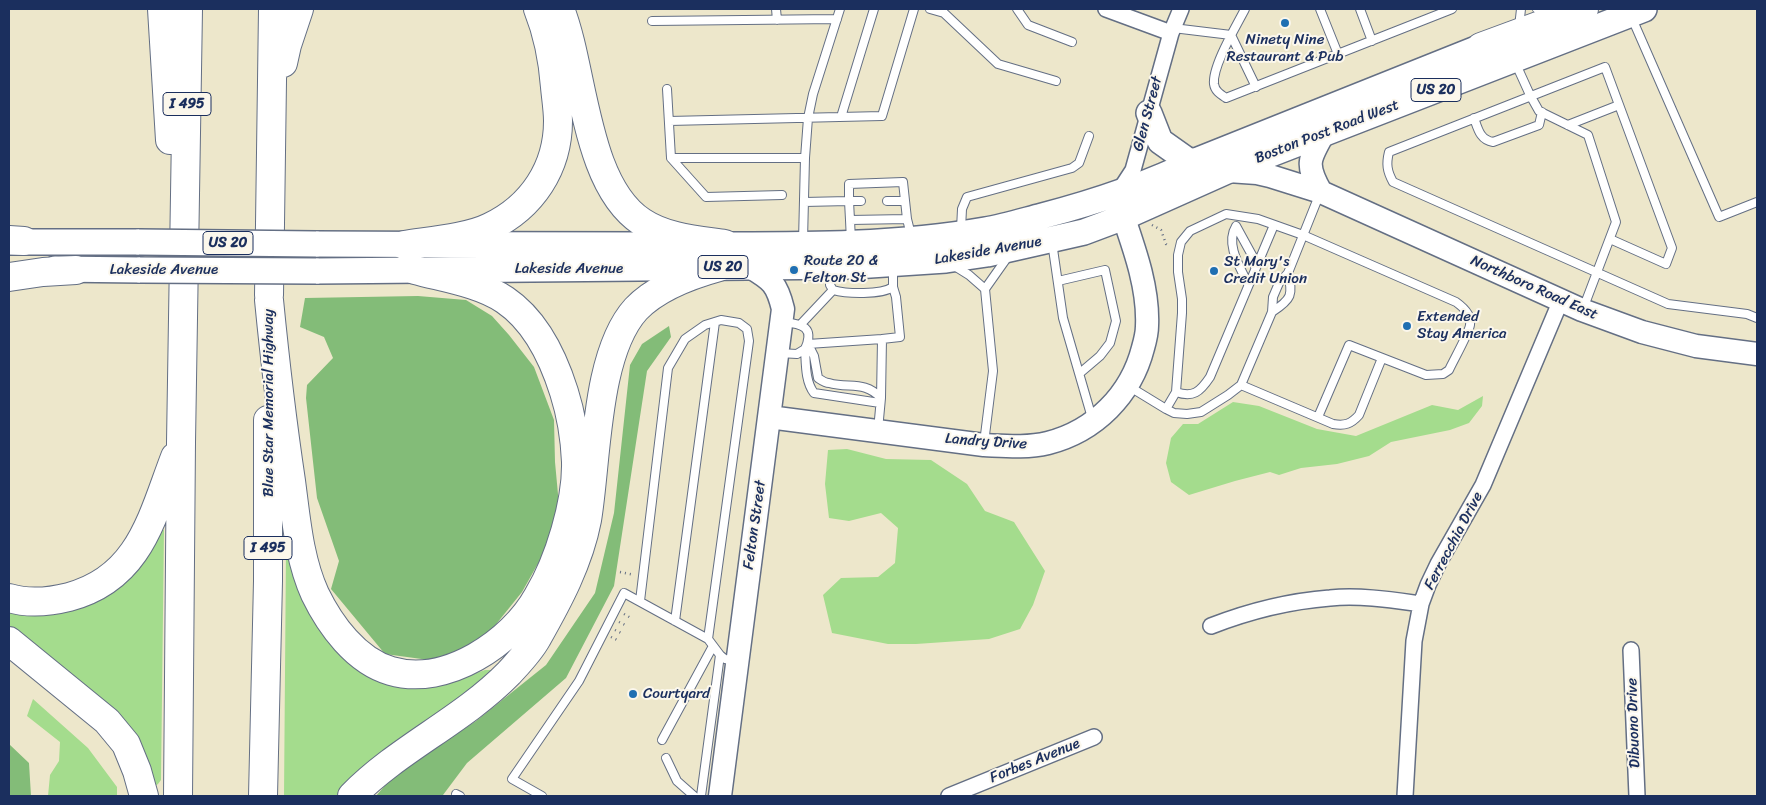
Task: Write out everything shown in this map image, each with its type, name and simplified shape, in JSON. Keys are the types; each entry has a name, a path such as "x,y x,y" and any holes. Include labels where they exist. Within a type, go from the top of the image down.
{"highway":[{"path":"162,9 170,142 185,200"},
{"name":"I 495","path":"178,796 188,9"},
{"name":"Blue Star Memorial Highway","path":"264,796 268,581 273,9"},
{"path":"272,131 280,74 299,9"},
{"path":"404,245 490,227 516,211 535,193 548,174 555,148 558,122 553,60 538,9"},
{"path":"560,9 572,46 597,152 618,200 637,218 660,231 688,239 722,256"},
{"name":"Boston Post Road West","path":"1481,47 1518,34 1547,14 1584,9"},
{"path":"352,796 386,767 494,688 522,660 536,640 572,571 584,533 607,369 622,329 636,309 650,298 722,256"},
{"path":"9,277 42,272 76,270"},
{"path":"269,300 275,368 298,530 307,572 314,592 334,626 346,641 374,664 390,671 405,674 437,672 465,663 498,643 518,623 539,596 554,565 565,530 575,483 576,462 570,419 562,384 542,340 525,318 515,308 494,294 415,270"},
{"path":"9,598 31,602 66,597 87,591 120,570 129,560 142,539 181,442"},
{"path":"9,642 107,721 129,750 144,796"}],"main road":[{"name":"Boston Post Road West","path":"1120,206 1227,171 1324,133 1518,34 1637,11"},
{"name":"Boston Post Road West","path":"1120,206 1158,179 1198,160 1481,47"},
{"path":"1149,113 1160,141 1191,162 1198,160"},
{"name":"Lakeside Avenue","path":"14,241 404,245 722,256 750,267 831,278 893,275 946,260 980,256 1052,240 1084,232 1120,206"},
{"name":"Lakeside Avenue","path":"9,268 76,270 415,270 722,256 803,243 851,232 909,229 960,234 1120,206"}],"street":[{"path":"1106,9 1172,30"},
{"name":"Glen Street","path":"1120,206 1133,170 1172,30 1181,9"},
{"path":"1321,192 1312,176 1310,164 1313,152 1324,133"},
{"name":"Northboro Road East","path":"1227,171 1257,173 1321,192 1582,310 1642,332 1696,346 1757,354"},
{"name":"Landry Drive","path":"770,417 984,445 1026,447 1049,443 1076,433 1093,423 1108,410 1128,386 1134,376 1146,336 1147,317 1140,273 1120,206"},
{"name":"Felton Street","path":"720,796 728,658 770,417 777,353 791,323 782,309 778,292 769,278 750,267"},
{"name":"Ferrecchia Drive","path":"1405,796 1414,641 1422,604 1438,564 1484,485 1561,300"},
{"path":"1211,626 1233,617 1280,606 1330,598 1393,600 1422,604"},
{"name":"Dibuono Drive","path":"1631,650 1638,796"},
{"name":"Forbes Avenue","path":"949,796 1094,737"}],"lane":[{"path":"776,9 776,20"},
{"path":"803,243 808,118 813,94 840,9"},
{"path":"841,118 874,9"},
{"path":"668,121 882,116 914,9"},
{"path":"930,9 944,13 998,64 1056,81"},
{"path":"1018,9 1028,25 1072,42"},
{"path":"1245,9 1215,74 1214,84 1218,93 1226,98 1452,9"},
{"path":"1320,9 1338,54"},
{"path":"1360,9 1372,41"},
{"path":"1637,11 1719,217 1757,202"},
{"path":"652,21 837,19"},
{"path":"1172,30 1232,35"},
{"path":"1518,34 1530,95 1539,111 1588,134 1616,222 1582,310"},
{"path":"1232,35 1256,86"},
{"path":"1610,239 1666,264 1672,248 1605,66 1389,152 1386,161 1393,182 1668,304 1747,314 1757,318"},
{"path":"667,89 672,158 706,197 782,195"},
{"path":"1568,125 1619,104"},
{"path":"1474,118 1482,137 1493,142 1539,125 1542,112"},
{"path":"960,234 962,209 967,197 1072,168 1079,163 1089,136"},
{"path":"672,158 805,158"},
{"path":"851,232 849,184 903,182 909,229"},
{"path":"1128,386 1174,413 1187,414 1201,412 1241,385 1272,312 1273,298 1279,283 1288,273 1321,192"},
{"path":"804,202 861,201"},
{"path":"887,201 905,201"},
{"path":"1166,409 1176,392 1182,313 1178,272 1179,248 1181,242 1190,231 1226,214 1258,219 1303,236 1456,302 1468,315 1470,325 1449,370 1443,374 1426,375 1349,346 1318,417"},
{"path":"1176,392 1185,395 1196,393 1203,388 1210,378 1274,225"},
{"path":"1248,284 1232,243 1232,233 1236,226 1253,257 1255,267"},
{"path":"1052,240 1063,318 1093,423"},
{"path":"984,445 993,371 985,290 1014,248"},
{"path":"946,260 969,275 985,290"},
{"path":"1058,281 1105,270 1116,321 1110,343 1100,356 1080,373"},
{"path":"1272,312 1286,303 1292,289 1288,273"},
{"path":"777,353 797,354 806,347 900,337 893,275"},
{"path":"831,278 791,323 807,329 809,335 806,347 810,387 814,393 880,401"},
{"path":"640,601 668,368 685,339 705,325 721,320 740,323 747,329 749,341 708,638"},
{"path":"675,621 716,322"},
{"path":"878,432 882,339"},
{"path":"806,347 814,356 818,378 828,384 850,384 873,390 880,401"},
{"path":"1241,385 1342,426 1353,422 1359,415 1382,358"},
{"path":"542,796 531,794 512,780 579,681 624,592 708,638 728,658 701,796"},
{"path":"662,740 714,646"},
{"path":"666,758 677,781 694,796"}],"path":[{"path":"1148,224 1161,230 1169,247 1179,248"}],"green space":[{"path":"418,296 466,300 492,316 534,367 554,420 559,505 545,551 522,592 493,628 470,650 429,660 385,654 331,589 339,561 317,498 306,398 307,385 333,358 324,337 300,327 305,298"},
{"path":"669,326 671,337 647,371 614,586 566,678 467,763 444,796 376,796 394,775 476,721 546,665 595,593 614,513 630,365 642,344"},
{"path":"1483,396 1482,406 1469,423 1450,430 1391,442 1369,456 1337,464 1301,468 1279,475 1270,472 1189,495 1171,482 1166,463 1171,438 1183,424 1198,424 1233,402 1259,406 1317,429 1356,436 1432,405 1458,410"},
{"path":"847,449 886,459 931,460 967,484 985,511 1014,522 1045,571 1033,605 1020,629 989,639 916,644 888,644 832,633 823,595 841,578 878,577 895,563 898,528 881,513 849,521 829,518 825,484 828,450"},
{"path":"157,528 164,530 161,780 151,789 9,630 9,605 49,610"},
{"path":"291,549 321,628 447,683 485,670 501,670 339,796 284,796 286,550"},
{"path":"33,699 88,748 117,787 117,796 48,796 50,775 59,761 60,742 27,716"},
{"path":"9,744 29,763 31,796 9,796"}],"place":[{"name":"Ninety Nine Restaurant & Pub","path":"1285,23"},
{"name":"Route 20 & Felton St","path":"794,270"},
{"name":"St Mary's Credit Union","path":"1214,271"},
{"name":"Extended Stay America","path":"1407,326"},
{"name":"Courtyard","path":"633,694"}]}
